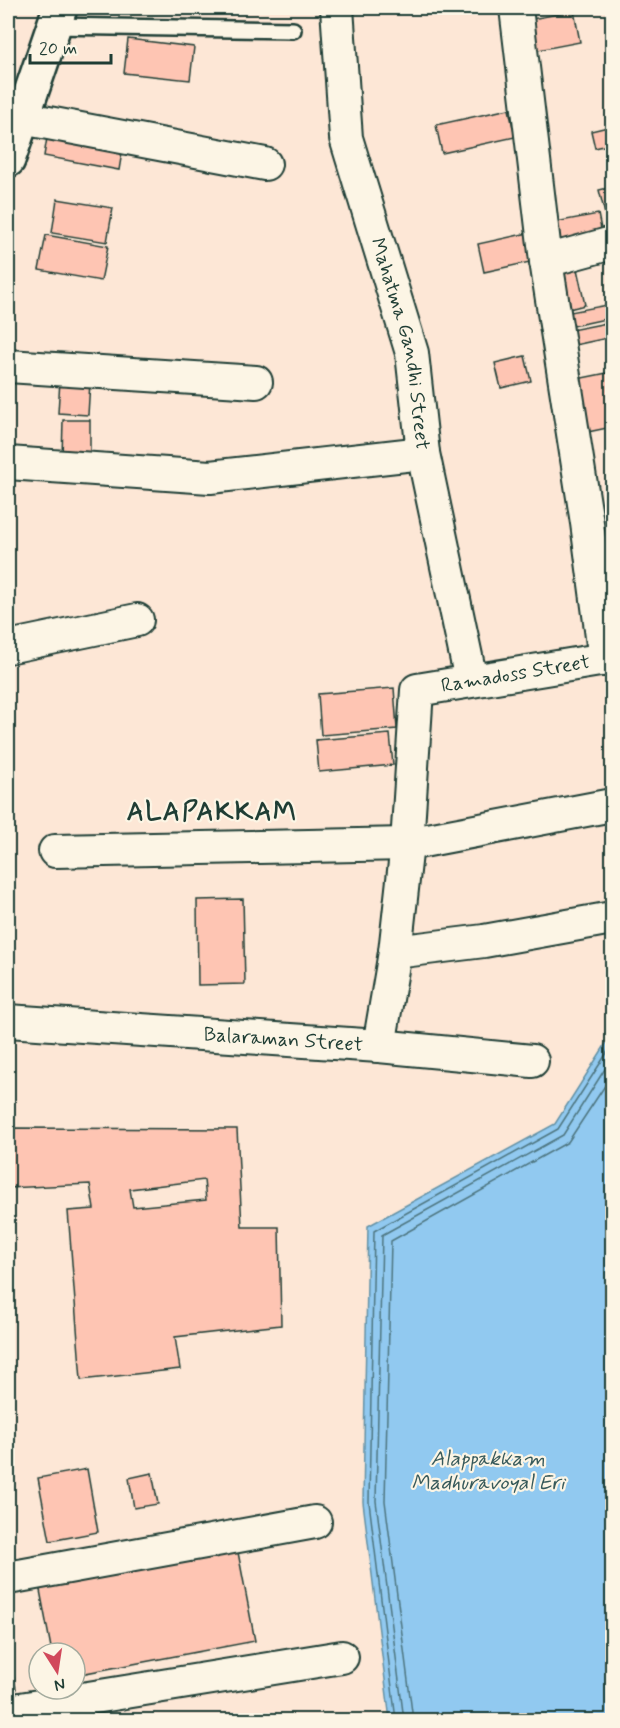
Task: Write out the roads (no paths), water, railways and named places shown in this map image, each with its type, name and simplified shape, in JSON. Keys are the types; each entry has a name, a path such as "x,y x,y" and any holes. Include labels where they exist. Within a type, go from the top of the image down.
{"main road":[{"path":"8,160 56,17"}],"street":[{"name":"Mahatma Gandhi Street","path":"337,8 346,138 412,353 423,453 471,680"},
{"path":"516,8 546,261 600,520 609,659"},
{"path":"22,117 265,164"},
{"path":"546,261 612,243"},
{"path":"8,366 256,382"},
{"path":"8,463 210,477 423,453"},
{"path":"8,647 137,620"},
{"name":"Ramadoss Street","path":"417,690 609,659"},
{"name":"Balaraman Street","path":"8,1021 379,1046 395,952 407,844 417,690"},
{"path":"56,851 407,844 612,805"},
{"path":"395,952 484,942 612,918"},
{"path":"379,1046 532,1061"},
{"path":"8,1578 315,1522"},
{"path":"8,1711 342,1657"}],"lane":[{"path":"56,17 293,30"}],"water":[{"name":"Alappakkam Madhuravoyal Eri","path":"609,1039 612,1040 612,1720 390,1720 363,1502 368,1226 555,1124"}],"district":[{"name":"ALAPAKKAM","path":"212,813"}]}
